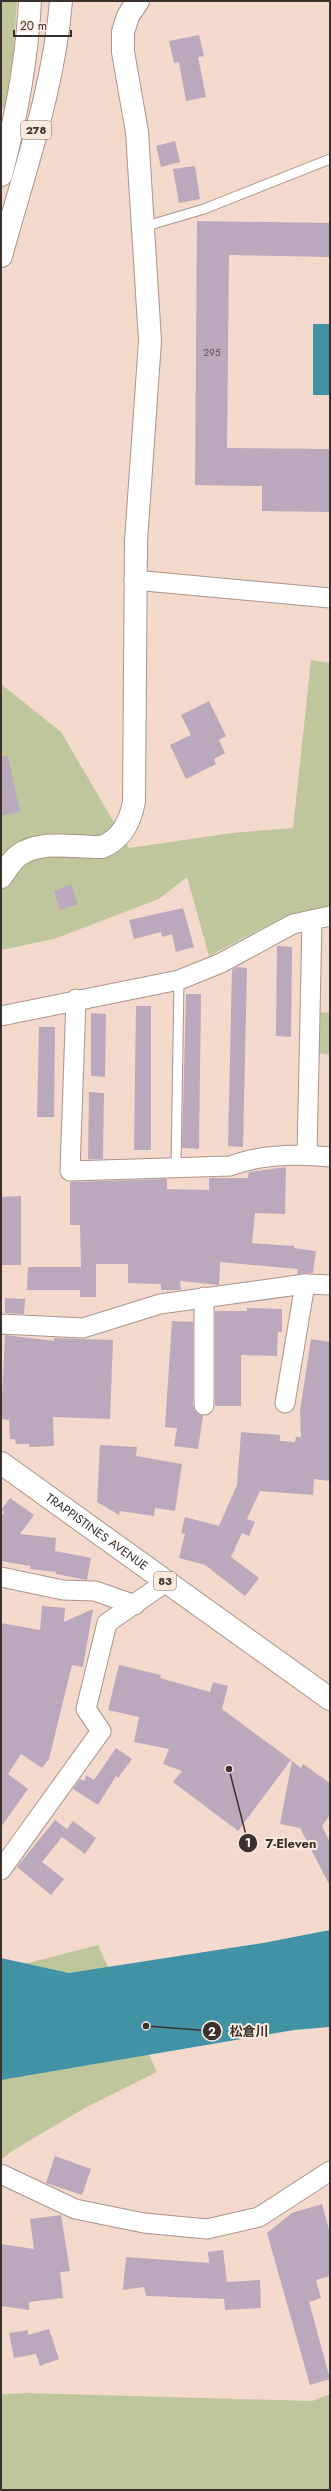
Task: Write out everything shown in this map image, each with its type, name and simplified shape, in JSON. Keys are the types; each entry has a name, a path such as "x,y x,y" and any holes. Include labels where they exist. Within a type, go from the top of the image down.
{"main road":[{"name":"278","path":"1,175 14,126 28,37 30,1"},
{"name":"278","path":"1,256 48,88 58,36 61,1"},
{"path":"1,877 18,856 30,850 40,847 102,847 111,843 125,829 131,818 136,783 134,580 150,341 137,132 123,52 123,32 128,16 138,1"},
{"name":"TRAPPISTINES AVENUE","path":"1,1463 330,1699"}],"street":[{"path":"134,580 330,598"},
{"path":"1,1016 179,980 221,963 293,924 321,918 307,1155"},
{"path":"76,1000 70,1171 230,1166 246,1160 307,1155 330,1157"},
{"path":"1,1324 83,1328 160,1304 305,1284 330,1285"},
{"path":"285,1403 305,1284"},
{"path":"204,1297 204,1405"},
{"path":"1,1577 63,1590 95,1591 135,1605"},
{"path":"1,1870 101,1731 86,1709 107,1623 166,1582"},
{"path":"1,2174 75,2209 144,2223 207,2229 259,2217 330,2171"}],"lane":[{"path":"142,227 204,209 330,159"},
{"path":"176,1167 179,980"}],"green space":[{"path":"1,1 17,1 11,93 1,114"},
{"path":"311,660 330,663 330,906 288,915 209,956 187,877 159,899 54,939 1,950 1,684 61,732 129,848 232,833 293,828"},
{"path":"330,1012 330,1055 318,1053 318,1013"},
{"path":"98,1945 157,2072 83,2109 12,2151 1,2160 1,1970"},
{"path":"27,2393 312,2401 330,2394 330,2490 1,2490 1,2394"}],"water":[{"path":"313,324 330,324 330,395 313,395"},
{"path":"330,1930 330,2027 294,2030 1,2080 1,1958 69,1973 263,1943"}],"building":[{"path":"199,35 204,56 198,57 206,97 186,101 179,62 174,63 169,41"},
{"path":"175,141 180,162 161,167 156,146"},
{"path":"195,166 200,199 179,203 173,169"},
{"path":"197,221 330,223 330,257 229,255 227,448 330,449 330,512 262,511 262,486 195,485"},
{"path":"209,701 226,736 219,740 225,753 214,759 216,764 186,779 170,745 191,735 181,715"},
{"path":"8,756 20,812 1,816 1,757"},
{"path":"71,884 78,904 60,910 54,891"},
{"path":"183,908 194,947 176,952 172,934 162,937 161,932 134,939 129,920"},
{"path":"277,946 292,947 291,1037 276,1036"},
{"path":"236,967 247,968 243,1147 228,1146 232,970"},
{"path":"186,994 201,994 199,1149 182,1148"},
{"path":"136,1006 151,1006 151,1150 134,1150"},
{"path":"91,1013 106,1014 105,1077 91,1076"},
{"path":"39,1027 55,1027 54,1117 37,1117"},
{"path":"89,1092 104,1093 103,1159 88,1159"},
{"path":"286,1167 285,1214 255,1213 252,1243 294,1246 294,1248 316,1251 313,1273 297,1274 298,1269 220,1262 219,1285 180,1281 181,1290 161,1290 161,1284 128,1283 128,1264 96,1264 96,1297 80,1297 80,1290 27,1290 28,1267 81,1267 80,1225 70,1225 70,1182 167,1179 167,1189 209,1190 209,1178 248,1178 249,1172"},
{"path":"21,1196 21,1265 1,1265 1,1197"},
{"path":"5,1298 25,1299 24,1314 5,1313"},
{"path":"247,1308 282,1309 282,1332 278,1332 277,1356 241,1355 241,1406 215,1406 215,1311 247,1311"},
{"path":"172,1321 193,1322 193,1405 195,1411 203,1416 198,1449 174,1446 177,1428 165,1427"},
{"path":"5,1335 54,1341 54,1338 113,1340 110,1419 53,1417 54,1446 29,1447 29,1444 16,1444 15,1439 10,1439 9,1420 1,1419"},
{"path":"311,1339 330,1342 330,1481 314,1479 313,1495 260,1491 247,1519 255,1522 249,1536 242,1533 231,1557 259,1578 245,1596 205,1565 179,1558 185,1534 181,1533 185,1517 219,1526 237,1485 241,1432 280,1435 280,1441 295,1442 296,1437 301,1437 300,1411"},
{"path":"100,1445 137,1447 136,1456 182,1464 175,1511 155,1508 154,1516 120,1511 119,1515 97,1502"},
{"path":"10,1498 34,1515 20,1534 56,1538 55,1551 91,1558 87,1580 56,1574 56,1572 30,1569 30,1566 1,1561 1,1517 4,1512 1,1510"},
{"path":"42,1606 65,1608 64,1622 93,1609 83,1667 72,1665 49,1759 42,1768 21,1754 8,1774 28,1789 1,1827 1,1623 40,1630"},
{"path":"119,1665 161,1675 160,1678 210,1692 213,1682 228,1686 222,1709 291,1760 238,1831 173,1782 182,1771 163,1764 169,1749 134,1742 139,1717 108,1710"},
{"path":"116,1748 132,1759 118,1778 116,1776 98,1805 73,1789 80,1779 85,1781 86,1775 94,1780"},
{"path":"292,1761 301,1768 303,1764 330,1783 330,1815 322,1826 330,1842 330,1886 300,1828 280,1824"},
{"path":"55,1820 67,1829 73,1821 96,1838 85,1854 62,1837 42,1862 64,1879 51,1895 17,1867"},
{"path":"55,2156 91,2169 82,2195 46,2183"},
{"path":"322,2204 330,2233 330,2276 316,2280 321,2298 309,2302 330,2379 310,2385 267,2233 292,2213"},
{"path":"61,2215 70,2271 60,2272 63,2298 29,2302 29,2310 1,2306 1,2244 34,2249 30,2219"},
{"path":"223,2250 227,2282 260,2280 261,2308 225,2310 224,2299 146,2296 144,2287 123,2290 126,2257 209,2263 208,2252"},
{"path":"49,2329 59,2359 40,2366 36,2354 14,2358 9,2333 28,2330 28,2335"}],"place":[{"name":"7-Eleven","path":"229,1769"},
{"name":"松倉川","path":"146,2026"}]}
